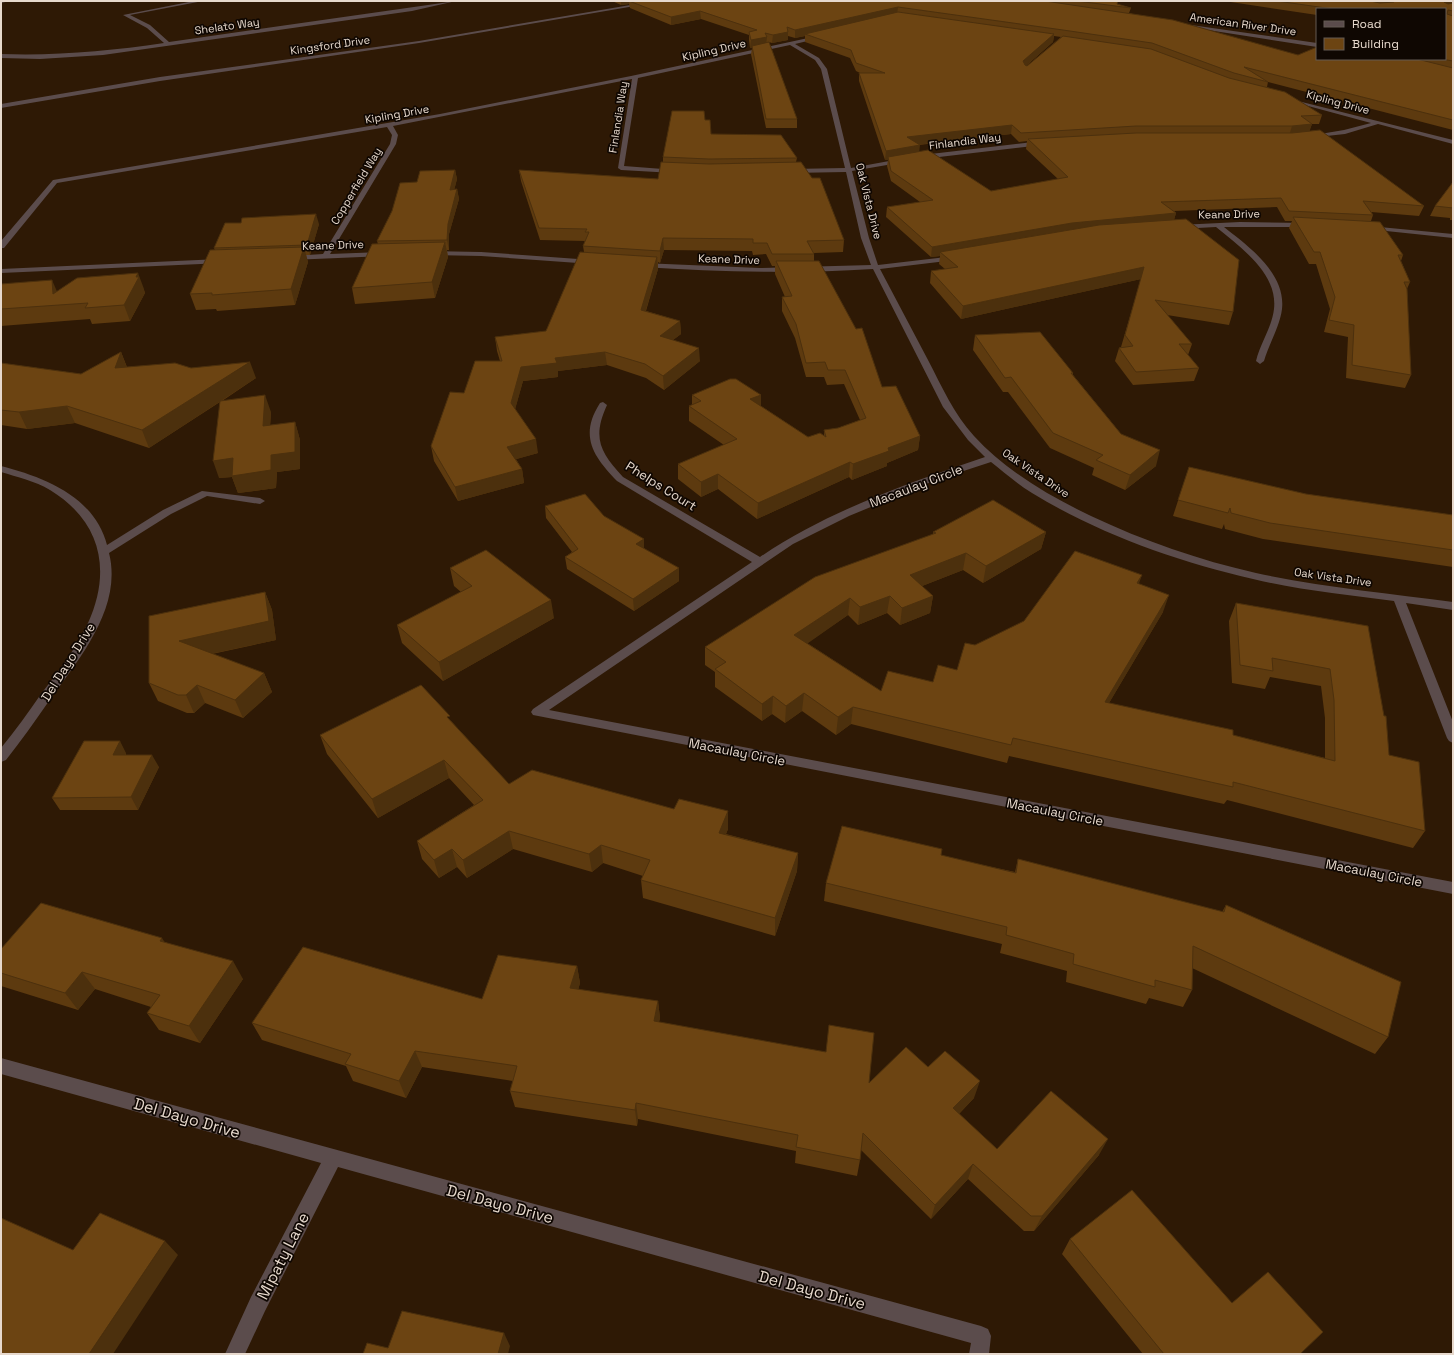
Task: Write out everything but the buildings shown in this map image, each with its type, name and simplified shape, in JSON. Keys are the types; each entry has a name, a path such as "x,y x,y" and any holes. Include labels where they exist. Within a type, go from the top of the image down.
{"street":[{"path":"1,2 8,1"},
{"path":"168,44 160,33 151,27 125,15 201,1"},
{"name":"Shelato Way","path":"1,56 75,56 412,10 454,1"},
{"name":"Kingsford Drive","path":"1,106 160,80 420,42 662,1"},
{"name":"American River Drive","path":"1180,25 1316,45"},
{"name":"Kipling Drive","path":"1,246 55,181 389,125 634,78 825,35"},
{"name":"Oak Vista Drive","path":"790,43 817,59 824,69 865,238 876,268 948,407 971,438 992,458 1034,490 1066,508 1121,534 1162,550 1254,576 1301,585 1453,606"},
{"name":"Finlandia Way","path":"634,78 621,168 679,171"},
{"name":"Kipling Drive","path":"1281,97 1453,142"},
{"path":"1301,138 1345,132 1377,122"},
{"name":"Copperfield Way","path":"325,257 393,144 395,135 389,125"},
{"name":"Finlandia Way","path":"783,171 815,169 848,170 965,151 1050,142"},
{"path":"1217,225 1248,249 1262,265 1272,281 1278,306 1260,361"},
{"name":"Keane Drive","path":"1172,227 1217,225 1314,226"},
{"path":"1359,228 1453,236"},
{"path":"420,253 481,254 600,262"},
{"name":"Keane Drive","path":"286,258 389,254"},
{"name":"Keane Drive","path":"632,265 735,271 819,271 876,268 963,257"},
{"path":"1,271 230,261"},
{"name":"Phelps Court","path":"603,405 598,413 594,431 594,441 603,460 620,479 759,561"},
{"name":"Macaulay Circle","path":"992,458 933,478 845,514 789,542 537,712 1453,888"},
{"name":"Del Dayo Drive","path":"1,469 27,476 52,487 73,501 90,518 100,537 106,560 105,585 98,613 91,627 63,674 1,756"},
{"path":"104,552 167,512 206,493 260,501"},
{"path":"1398,598 1453,738"},
{"name":"Del Dayo Drive","path":"1,1066 981,1336 979,1354"},
{"name":"Mipaty Lane","path":"235,1354 258,1304 333,1158"}]}
